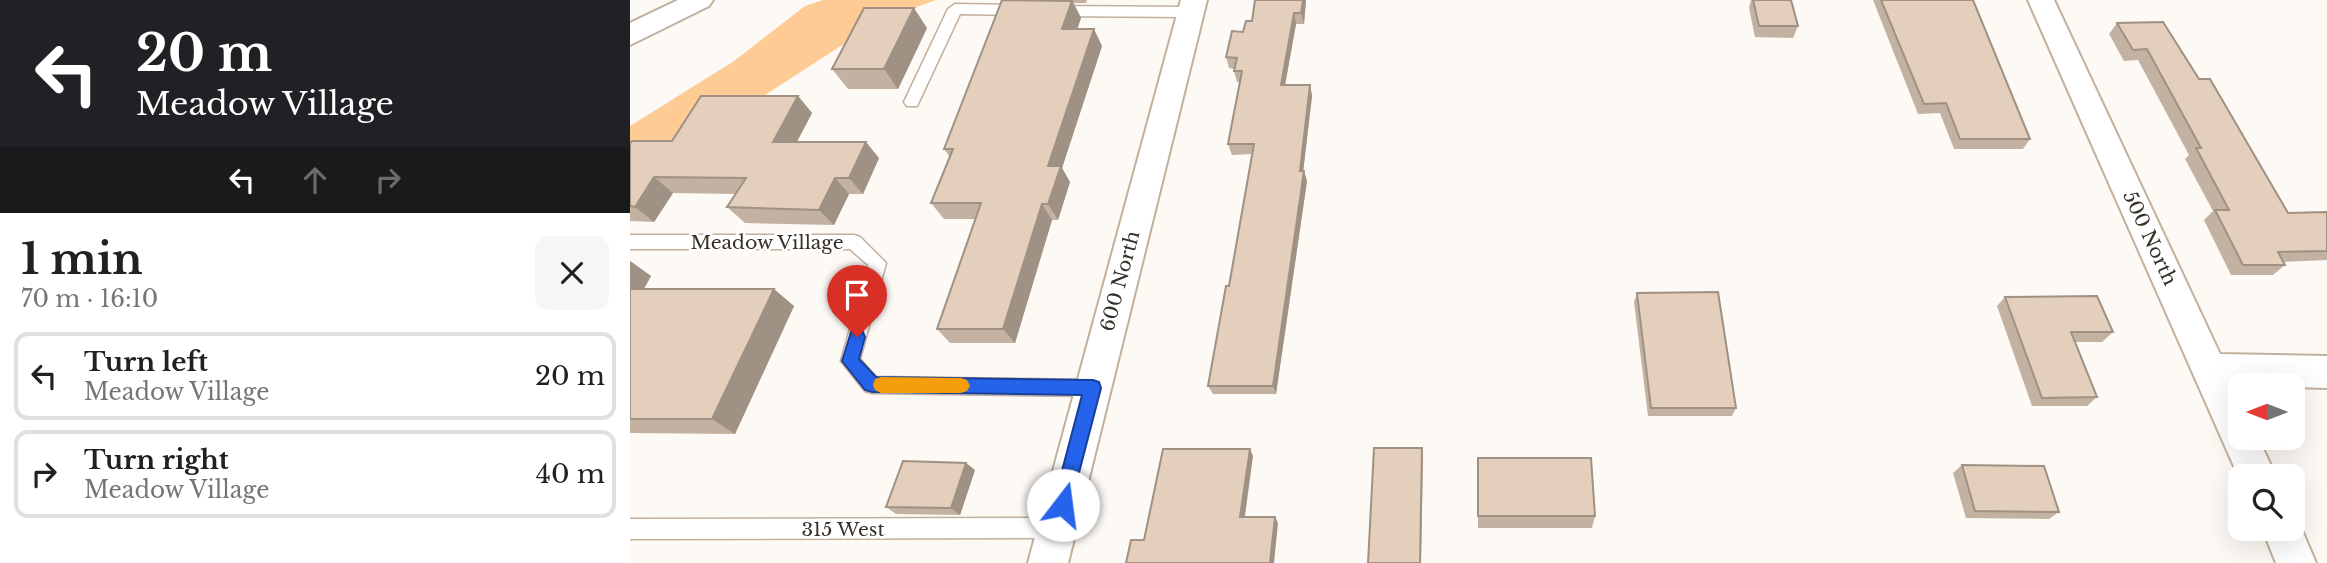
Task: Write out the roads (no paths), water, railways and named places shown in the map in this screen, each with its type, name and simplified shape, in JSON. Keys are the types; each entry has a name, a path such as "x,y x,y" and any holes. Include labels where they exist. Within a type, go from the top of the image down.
{"street":[{"path":"630,35 700,0"},
{"name":"500 North","path":"2041,0 2252,464"},
{"name":"600 North","path":"1048,563 1192,6"},
{"path":"2211,370 2327,372"},
{"path":"2287,541 2296,563"}],"lane":[{"path":"912,102 955,9 1192,6"},
{"name":"Meadow Village","path":"630,242 854,242 877,263 850,361 872,385 1093,388"},
{"name":"315 West","path":"630,529 1056,528"}]}
